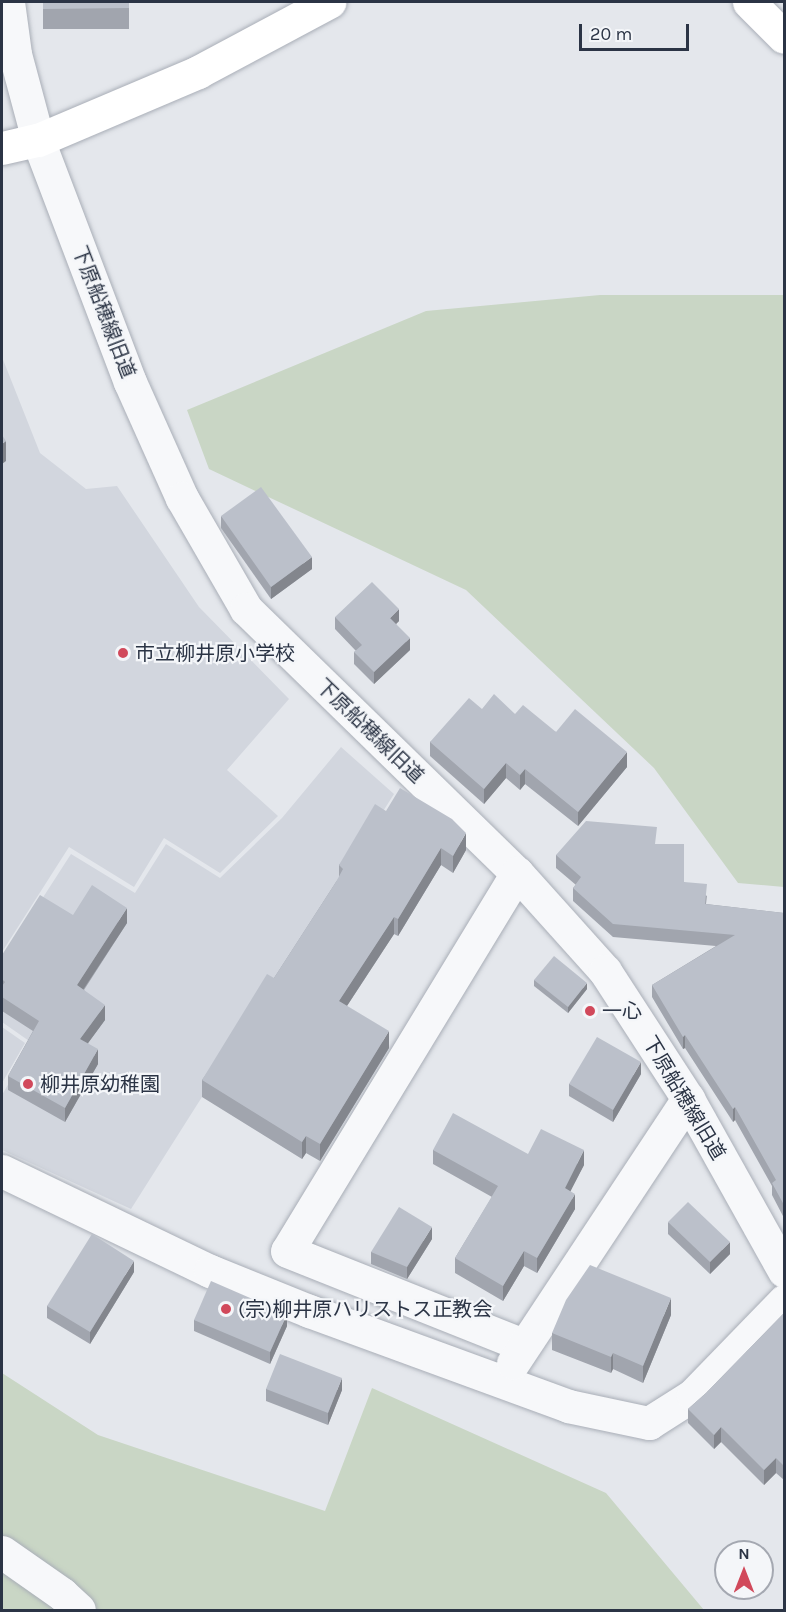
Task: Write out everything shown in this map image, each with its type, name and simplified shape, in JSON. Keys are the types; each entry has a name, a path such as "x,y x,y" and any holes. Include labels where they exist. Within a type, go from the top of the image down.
{"main road":[{"path":"2,148 38,140 198,72 329,2"},
{"path":"749,2 784,37"}],"street":[{"name":"下原船穂線旧道","path":"8,2 15,54 38,140 130,382 182,498 246,609 517,873 605,971 688,1099 784,1271"},
{"path":"517,873 287,1251 523,1345"},
{"path":"502,1383 523,1345 688,1099"},
{"path":"2,1171 210,1271 568,1406 649,1423 693,1395 784,1301"},
{"path":"2,1552 62,1594 79,1611"}],"shaded area":[{"name":"市立柳井原小学校","path":"2,357 40,453 86,489 117,486 199,607 289,699 227,770 278,816 220,873 164,838 134,887 69,847 2,952"},
{"path":"341,747 394,794 131,1209 2,1150 2,1095 32,1043 2,1022 2,961 71,854 135,893 166,844 220,878 282,818"},
{"path":"2,1027 25,1043 2,1083"}],"green space":[{"path":"600,295 784,295 784,887 738,883 654,768 466,590 209,469 187,410 426,311"},
{"path":"2,1373 98,1435 325,1511 372,1388 606,1493 704,1610 2,1610"}],"building":[{"path":"43,2 129,2 129,8 43,9"},
{"path":"261,487 312,557 271,587 221,516"},
{"path":"372,582 399,609 390,618 410,638 374,672 354,652 362,645 335,617"},
{"path":"494,694 515,714 523,705 556,732 575,709 627,752 578,812 525,769 520,775 506,763 484,789 430,742 469,698 482,709"},
{"path":"400,788 452,819 466,833 453,856 441,848 398,919 394,917 339,1001 389,1031 320,1144 306,1136 302,1142 202,1080 267,974 274,978 336,882 343,869 339,865 375,804 386,811"},
{"path":"586,821 657,827 655,844 684,844 684,882 707,884 705,904 784,913 784,1205 772,1183 776,1180 735,1107 733,1109 685,1035 683,1037 652,985 735,935 613,924 573,888 581,877 556,855"},
{"path":"92,885 127,908 77,985 105,1005 80,1039 98,1049 65,1108 8,1076 39,1021 2,997 2,986 5,982 2,979 2,955 40,895 73,915"},
{"path":"554,956 587,983 568,1007 534,980"},
{"path":"597,1037 641,1062 613,1110 569,1084"},
{"path":"453,1113 528,1154 541,1129 584,1150 565,1188 575,1194 537,1258 524,1251 503,1286 455,1258 498,1186 433,1150"},
{"path":"688,1202 730,1242 710,1262 668,1222"},
{"path":"399,1207 432,1227 407,1267 371,1252"},
{"path":"92,1234 134,1261 90,1332 47,1306"},
{"path":"590,1265 671,1298 643,1366 613,1353 611,1357 552,1333 566,1300"},
{"name":"(宗)柳井原ハリストス正教会","path":"211,1281 287,1314 270,1352 194,1320"},
{"path":"784,1313 784,1466 776,1458 764,1470 721,1427 714,1435 688,1409"},
{"path":"280,1354 342,1378 328,1413 266,1389"}],"place":[{"name":"市立柳井原小学校","path":"123,653"},
{"name":"一心","path":"590,1011"},
{"name":"柳井原幼稚園","path":"28,1084"},
{"name":"(宗)柳井原ハリストス正教会","path":"226,1309"}]}
